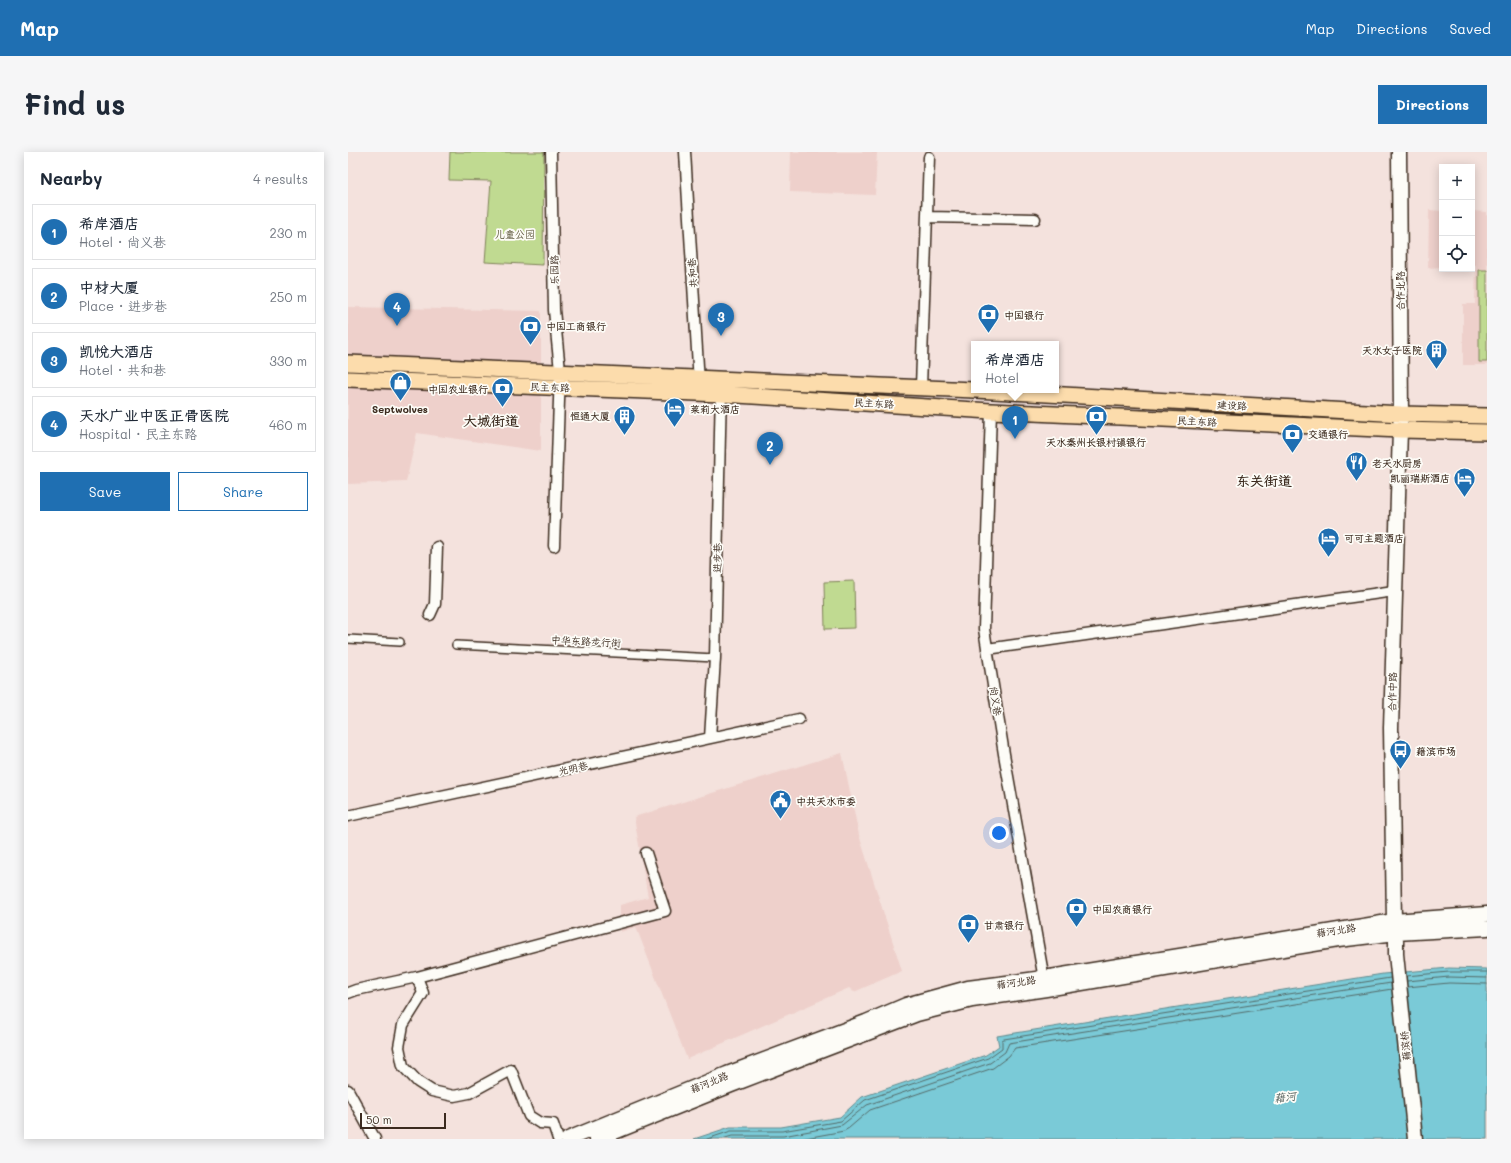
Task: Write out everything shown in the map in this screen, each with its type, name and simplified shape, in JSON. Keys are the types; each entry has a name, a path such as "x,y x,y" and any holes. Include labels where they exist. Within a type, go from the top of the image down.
{"main road":[{"name":"合作北路","path":"1399,152 1400,430"},
{"name":"民主东路","path":"348,363 921,387"},
{"name":"民主东路","path":"348,379 721,394 991,411 1400,430"},
{"name":"建设路","path":"921,387 971,390"},
{"name":"建设路","path":"1028,393 1401,414 1487,416"},
{"path":"1400,430 1487,432"},
{"name":"合作中路","path":"1396,954 1392,728 1394,591 1400,430"},
{"name":"藉河北路","path":"597,1139 731,1085 918,1014 972,1000 1045,983 1395,927 1487,914"},
{"name":"藉河北路","path":"1395,927 1487,928"},
{"name":"藉滨桥","path":"1396,954 1415,1139"},
{"name":"藉河北路","path":"568,1139 727,1074 866,1022 906,1005 968,988 1045,983"}],"street":[{"name":"乐园路","path":"551,152 554,310 560,371 554,546"},
{"name":"共和巷","path":"685,152 699,394"},
{"path":"921,387 929,157"},
{"path":"927,217 1035,219"},
{"name":"进步巷","path":"710,738 715,658 721,394 720,378"},
{"name":"尚义巷","path":"991,411 984,629 1004,754 1045,983"},
{"path":"430,615 435,604 437,547"},
{"path":"987,650 1394,591"},
{"path":"348,639 400,642"},
{"name":"中华东路步行街","path":"456,645 715,658"},
{"name":"光明巷","path":"348,816 799,719"},
{"path":"348,993 417,977 664,911 646,853"},
{"path":"417,977 423,993 403,1025 399,1046 403,1066 425,1088 454,1096 469,1093 511,1070 529,1116 540,1123 553,1124 558,1139"},
{"path":"348,1090 375,1139"}],"shaded area":[{"path":"791,152 877,152 875,195 790,192"},
{"path":"1429,210 1439,211 1439,267 1428,268"},
{"path":"1475,211 1487,212 1487,365 1463,365 1463,304 1475,304"},
{"path":"348,307 541,311 541,451 417,433 406,482 348,484"},
{"path":"842,753 859,835 902,971 854,992 849,988 687,1059 636,927 620,932 620,905 648,897 634,817"}],"green space":[{"name":"儿童公园","path":"450,152 544,152 543,265 485,262 491,181 449,180"},
{"path":"1479,270 1487,270 1487,362 1479,362"},
{"path":"854,581 855,628 825,629 824,582"}],"water":[{"name":"藉河","path":"1449,968 1487,969 1487,1139 694,1139 730,1127 781,1127 840,1117 862,1097 986,1055 999,1046 997,1036 1383,974"}],"place":[{"name":"天水广业中医正骨医院","path":"397,326"},
{"name":"中国银行","path":"988,334"},
{"name":"凯悦大酒店","path":"721,336"},
{"name":"中国工商银行","path":"531,346"},
{"name":"天水女子医院","path":"1437,370"},
{"name":"Septwolves","path":"400,402"},
{"name":"中国农业银行","path":"503,408"},
{"name":"莱莉大酒店","path":"674,428"},
{"name":"恒通大厦","path":"625,436"},
{"name":"天水秦州长银村镇银行","path":"1096,436"},
{"name":"希岸酒店","path":"1015,439"},
{"name":"交通银行","path":"1293,454"},
{"name":"中材大厦","path":"770,465"},
{"name":"老天水厨房","path":"1357,482"},
{"name":"凯丽瑞斯酒店","path":"1465,498"},
{"name":"可可主题酒店","path":"1328,558"},
{"name":"藉滨市场","path":"1401,770"},
{"name":"中共天水市委","path":"780,820"},
{"name":"中国农商银行","path":"1076,928"},
{"name":"甘肃银行","path":"968,944"}],"district":[{"name":"大城街道","path":"491,421"},
{"name":"东关街道","path":"1264,481"}]}
